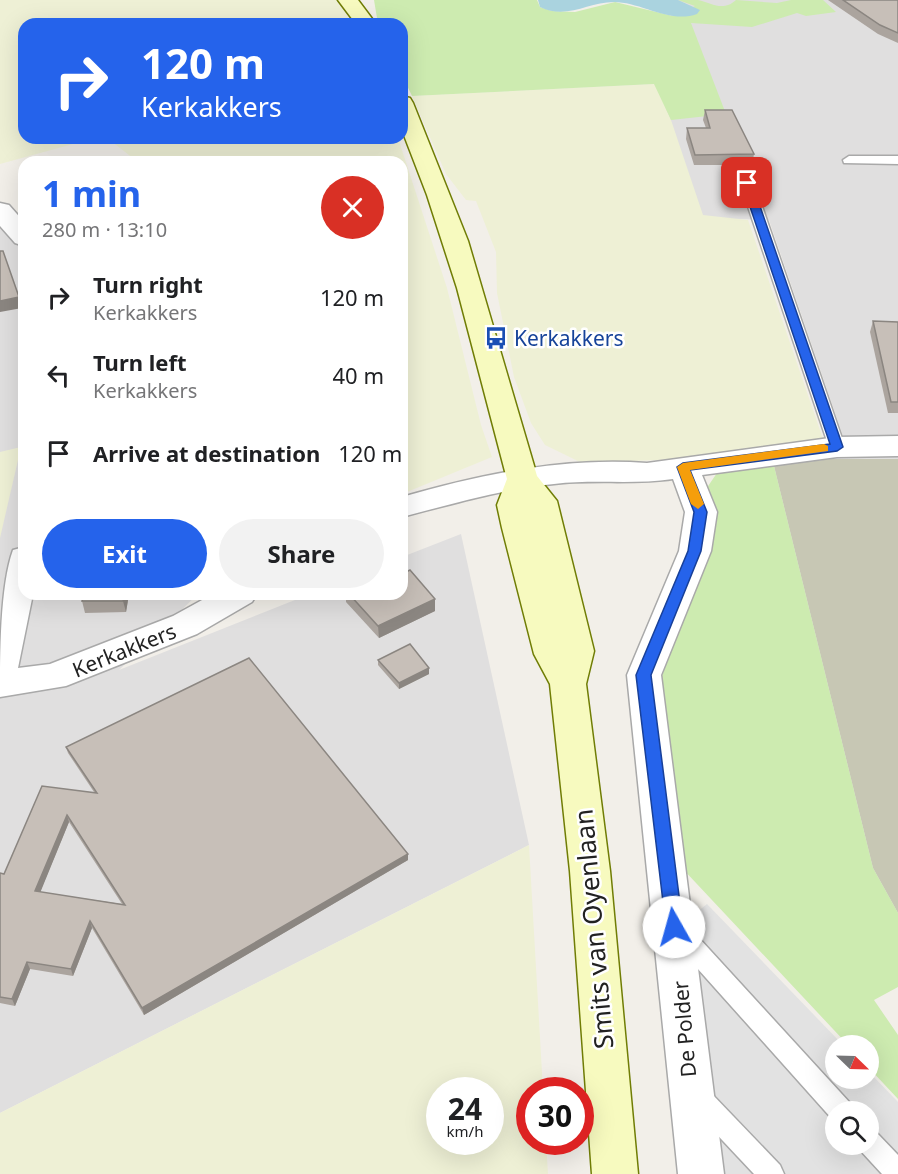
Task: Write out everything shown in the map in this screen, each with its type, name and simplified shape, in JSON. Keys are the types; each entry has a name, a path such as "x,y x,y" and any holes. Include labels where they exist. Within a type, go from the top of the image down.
{"main road":[{"path":"348,0 362,18"},
{"path":"363,0 365,18"},
{"name":"Smits van Oyenlaan","path":"408,116 468,283 525,495 551,654 568,684 590,871 615,1174"}],"street":[{"path":"0,210 18,231"},
{"path":"408,507 459,509 525,495 627,485 665,470 837,447 898,446"},
{"name":"De Polder","path":"665,470 701,512 694,551 644,675 701,1174"},
{"path":"0,673 18,587"},
{"name":"Kerkakkers","path":"0,684 54,677 185,625 229,600"}],"lane":[{"path":"849,160 898,160"},
{"path":"747,183 837,447"},
{"path":"674,927 832,1101"},
{"path":"690,1088 771,1174"},
{"path":"879,1153 898,1173"}],"shaded area":[{"path":"0,0 340,0 348,18 18,18 18,144 73,144 29,156 18,156 18,159 0,164"},
{"path":"672,0 898,0 898,982 736,443 843,436 769,220 697,218 665,117"},
{"path":"655,84 671,120 703,215 748,220 823,439 682,459 582,463 545,445 531,423 514,377 497,293 496,252 476,201 466,200 446,174 412,96"},
{"path":"115,144 400,144 404,156 130,156"},
{"path":"408,169 447,288 481,425 492,457 408,492"},
{"path":"0,210 18,236 18,600 192,600 119,670 295,600 408,600 408,555 461,534 529,845 0,1113"},
{"path":"18,448 18,460 0,538 0,452"},
{"path":"831,459 898,459 898,913 873,868 774,466"},
{"path":"529,845 542,1077 516,1077 516,1155 547,1155 548,1174 0,1174 0,1113"},
{"path":"707,904 833,1035 825,1035 825,1089 879,1089 879,1082 898,1102 898,1174 724,1174 687,920"}],"green space":[{"path":"374,0 537,0 540,7 552,11 575,12 615,2 673,16 695,6 678,0 698,0 722,6 736,0 777,3 791,0 823,0 836,12 806,16 797,13 752,27 691,23 726,114 671,120 654,84 412,96 408,88 408,18 377,18"},
{"path":"774,466 873,868 898,913 898,987 874,1000 898,1035 898,1099 879,1079 879,1035 839,1035 681,867 662,676 717,521 704,492 717,473"}],"water":[{"path":"538,0 678,0 700,10 697,14 676,16 614,2 559,12 540,7"}],"building":[{"path":"843,0 898,0 898,33 880,25"},
{"path":"705,110 732,110 754,154 695,155 687,128 710,128"},
{"path":"0,251 3,251 18,297 0,301"},
{"path":"873,321 898,322 898,402 891,402"},
{"path":"410,570 435,599 378,626 354,600 408,600 408,571"},
{"path":"82,600 123,600 123,601"},
{"path":"410,644 429,668 399,683 378,660"},
{"path":"249,658 408,854 142,1008 90,921 71,969 27,962 12,999 0,997 0,873 4,874 42,786 97,793 66,747","holes":["67,815 125,905 35,891"]}],"slow traffic":[{"path":"698,504 683,467 824,448"}],"place":[{"name":"Kerkakkers","path":"496,338"}],"route":[{"path":"674,927 644,675 694,551 701,512 683,467 837,447 747,183"}]}
